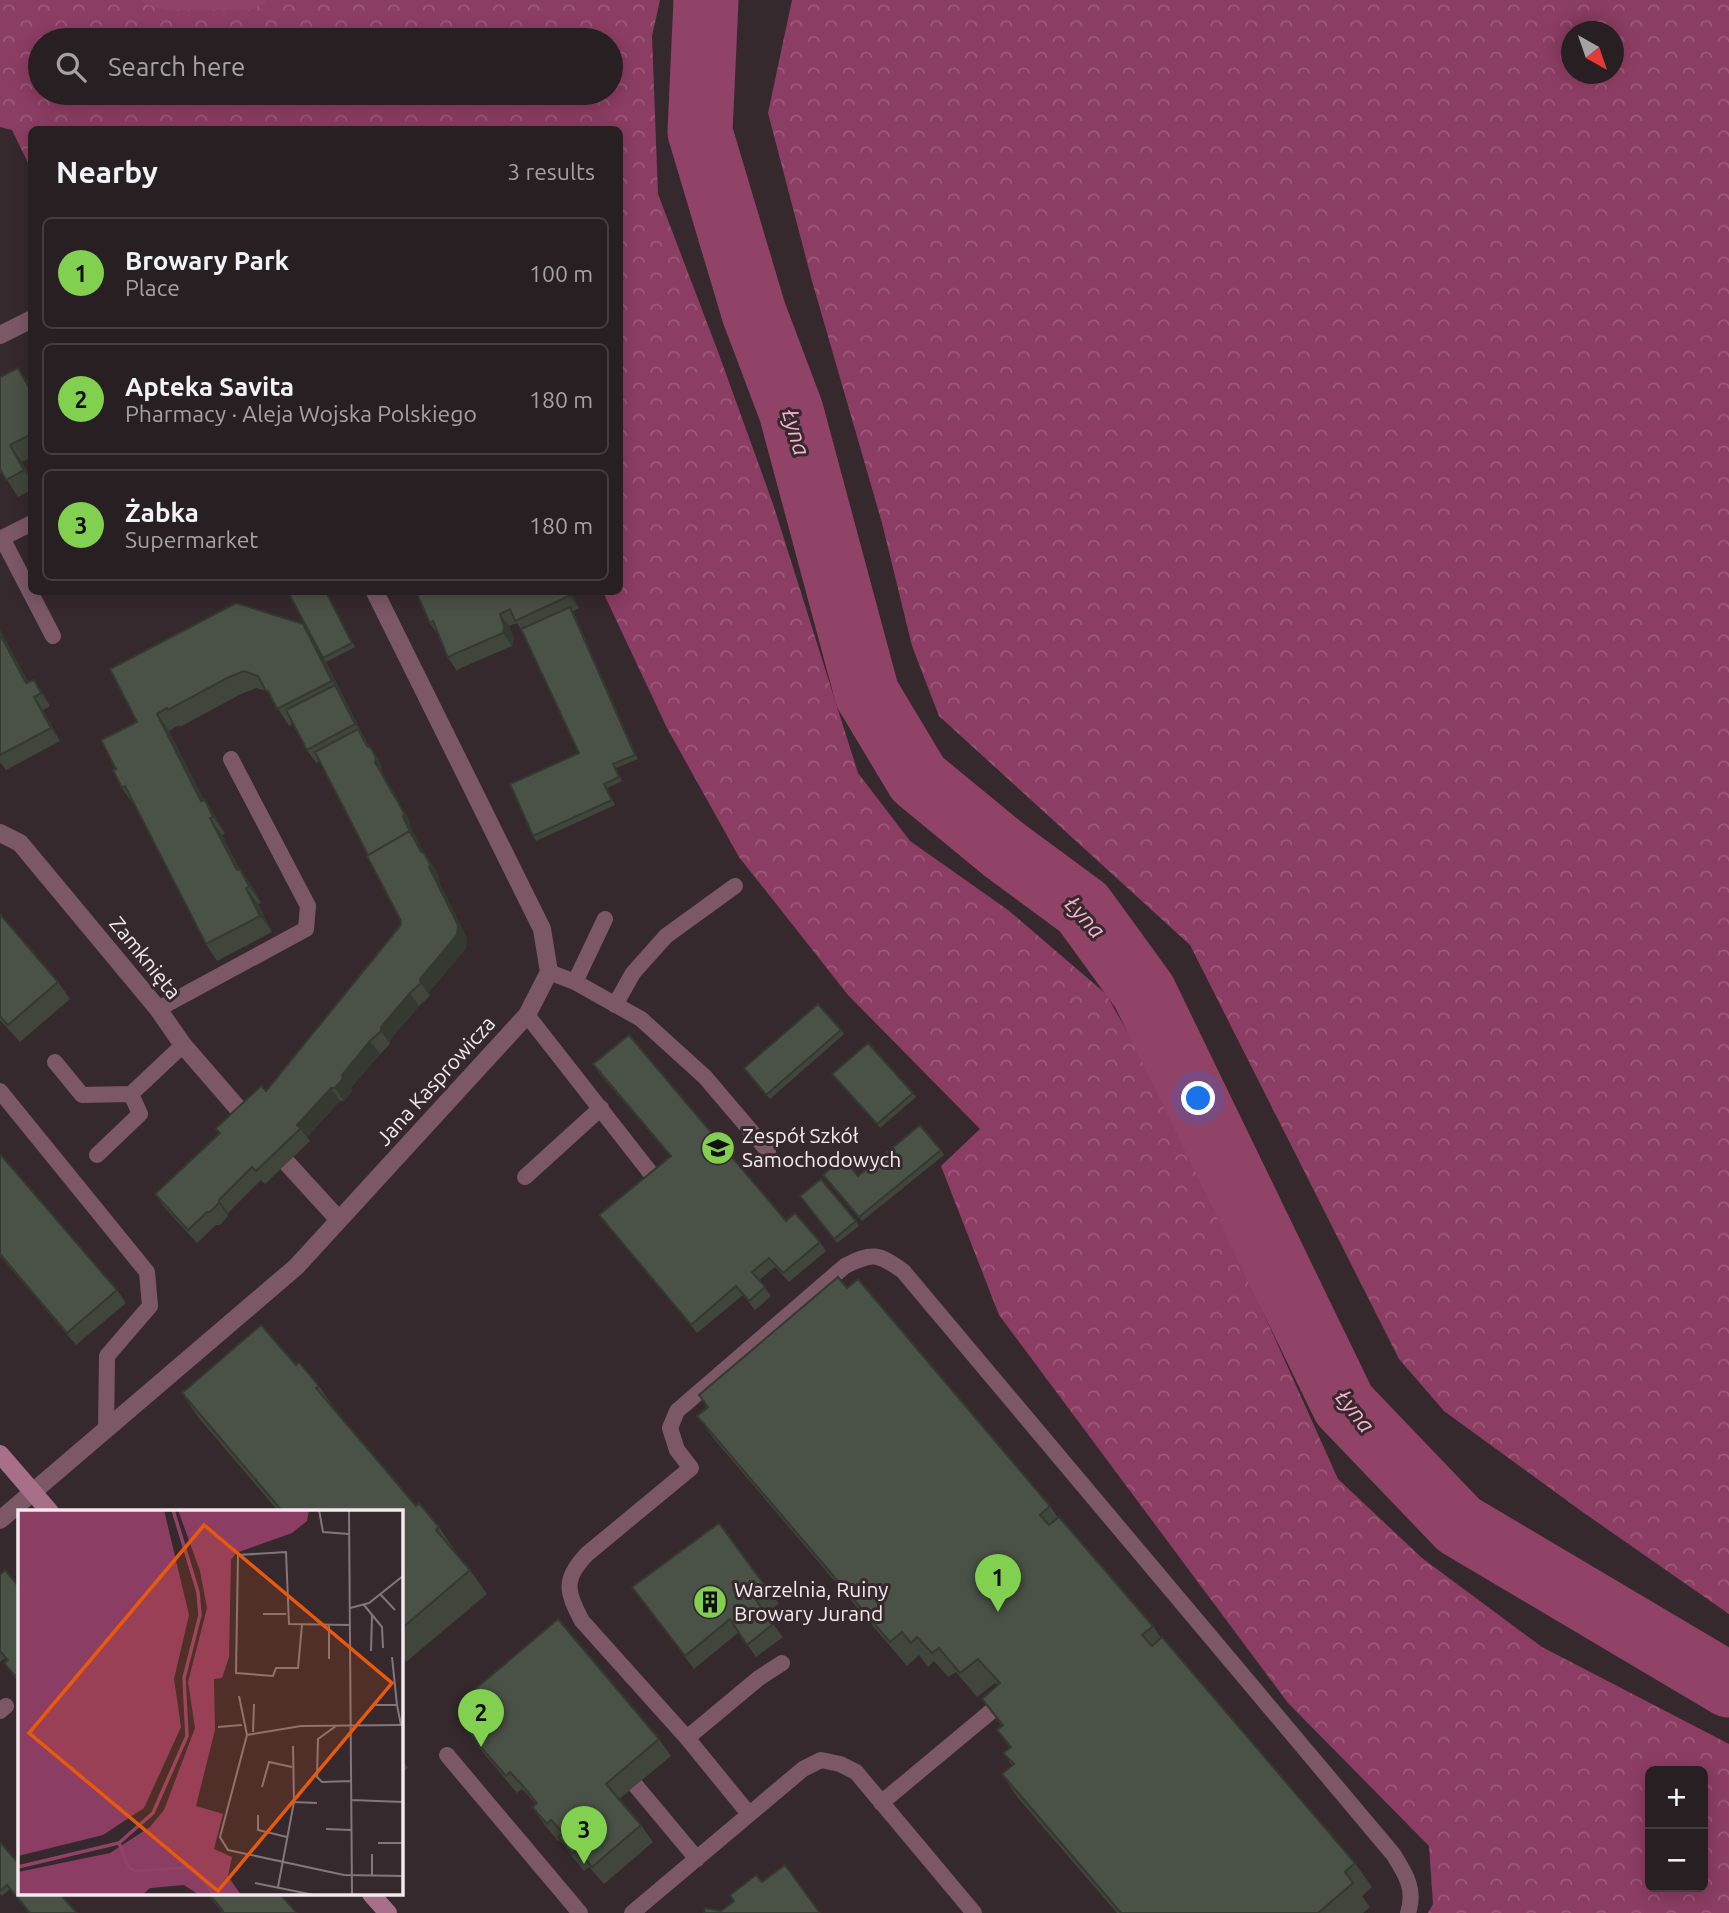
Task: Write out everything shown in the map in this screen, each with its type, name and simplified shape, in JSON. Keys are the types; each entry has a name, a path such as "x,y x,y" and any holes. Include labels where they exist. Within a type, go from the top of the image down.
{"main road":[{"path":"0,1454 48,1510"},
{"path":"373,1896 388,1913"}],"street":[{"path":"0,335 28,321"},
{"path":"376,595 542,929 549,972"},
{"name":"Zamknięta","path":"0,833 20,843 158,1009 183,1045 248,1120"},
{"name":"Jana Kasprowicza","path":"0,1520 296,1267 527,1015 549,972"},
{"path":"287,1163 340,1220"}],"lane":[{"path":"28,525 1,538 28,589"},
{"path":"31,595 53,636"},
{"path":"158,1009 306,929 307,906 231,759"},
{"path":"615,1005 633,974 666,936 735,886"},
{"path":"575,982 606,919"},
{"path":"549,972 575,982 641,1019 705,1076 768,1151"},
{"path":"527,1015 649,1171"},
{"path":"55,1062 82,1095 131,1094 183,1045"},
{"path":"0,1091 147,1272 150,1306 107,1356 106,1430"},
{"path":"97,1155 140,1114 131,1094"},
{"path":"525,1177 601,1108"},
{"path":"749,1814 688,1738 582,1620 572,1603 569,1586 572,1569 691,1468 677,1450 670,1429 677,1411 845,1266 865,1256 884,1258 903,1270 1393,1854 1408,1877 1411,1903 1408,1913"},
{"path":"688,1738 759,1678 782,1663"},
{"path":"881,1803 1007,1698"},
{"path":"447,1755 580,1913"},
{"path":"632,1913 803,1769 821,1760 840,1764 856,1772 974,1913"},
{"path":"636,1786 697,1859"}],"green space":[{"path":"0,0 660,0 652,36 658,194 773,504 858,773 910,841 1008,910 1106,994 1192,1146 1338,1479 1422,1558 1542,1647 1729,1744 1729,1913 1428,1913 1433,1904 1429,1846 1288,1703 999,1315 941,1166 980,1129 848,995 739,857 667,728 604,595 623,595 623,126 28,126 28,163 12,130 0,127"},
{"path":"792,0 1729,0 1729,1614 1444,1411 1399,1359 1190,945 939,716 912,646 882,523 812,281 768,113"}],"building":[{"path":"18,368 28,386 28,436 10,445 24,470 6,480 0,469 0,377"},
{"path":"290,595 328,595 352,643 323,658"},
{"path":"417,595 569,596 515,621 510,609 500,614 503,633 448,658 433,621 430,623"},
{"path":"236,603 303,624 332,681 277,709 258,676 244,671 157,714 201,801 205,800 213,817 210,818 237,870 240,869 249,886 246,888 260,916 206,944 125,786 122,788 113,770 116,769 101,740 137,722 110,669"},
{"path":"570,607 635,755 613,764 619,777 604,784 612,800 533,836 510,784 579,753 521,629"},
{"path":"0,634 26,683 34,680 41,693 34,697 51,728 0,755"},
{"path":"335,685 355,724 307,750 286,710"},
{"path":"358,729 367,746 371,748 375,762 404,813 403,817 410,831 368,855 315,752"},
{"path":"410,831 430,864 429,867 458,925 457,935 420,979 421,983 342,1075 343,1078 335,1088 331,1088 297,1125 301,1128 256,1171 252,1167 210,1212 188,1230 155,1194 220,1133 217,1127 261,1086 266,1091 400,926 401,921 367,856"},
{"path":"0,914 58,982 8,1025 0,1016"},
{"path":"818,1004 841,1030 766,1095 744,1068"},
{"path":"629,1035 786,1221 795,1213 820,1242 783,1273 769,1258 752,1272 765,1287 749,1301 736,1286 691,1325 599,1215 671,1156 593,1064"},
{"path":"868,1043 913,1093 877,1124 832,1074"},
{"path":"920,1125 941,1150 859,1217 823,1175 843,1158 858,1176"},
{"path":"0,1154 117,1290 67,1333 0,1254"},
{"path":"821,1179 856,1221 834,1239 800,1196"},
{"path":"838,1277 847,1288 858,1279 1050,1506 1040,1515 1049,1525 1059,1517 1153,1626 1142,1635 1152,1646 1162,1637 1355,1863 1345,1872 1353,1883 1318,1913 1121,1913 1002,1774 1014,1764 1003,1753 1011,1747 997,1730 1003,1725 982,1699 1000,1683 978,1659 960,1673 939,1648 932,1653 917,1637 911,1643 902,1632 890,1642 697,1416 708,1407 699,1395"},
{"path":"261,1325 296,1365 299,1362 319,1386 316,1388 416,1506 419,1503 439,1527 436,1530 470,1570 402,1628 402,1510 281,1510 182,1393"},
{"name":"Warzelnia, Ruiny Browary Jurand","path":"719,1523 769,1591 756,1600 773,1624 747,1645 730,1619 685,1656 632,1587"},
{"path":"5,1570 18,1586 18,1674 15,1676 4,1663 8,1660 0,1651 0,1575"},
{"path":"558,1619 659,1739 606,1784 641,1825 592,1867 577,1850 572,1854 558,1837 563,1833 551,1820 547,1824 532,1807 537,1803 523,1786 510,1772 506,1776 459,1722 471,1712 461,1701"},
{"path":"0,1842 18,1863 18,1896 62,1896 77,1913 30,1913 7,1885 0,1891"},
{"path":"785,1865 820,1913 704,1913 705,1908 721,1911 734,1901 730,1895 756,1875 762,1882"},
{"path":"211,1896 282,1896 297,1913 221,1913 223,1911"}],"waterway":[{"path":"148,0 169,5 250,5 261,0"},
{"name":"Łyna","path":"706,0 700,132 754,313 791,411 867,694 918,779 1003,849 1083,908 1144,992 1344,1405 1459,1525 1729,1685"}],"place":[{"name":"Zespół Szkół Samochodowych","path":"718,1148"},
{"name":"Warzelnia, Ruiny Browary Jurand","path":"710,1602"},
{"name":"Browary Park","path":"998,1612"},
{"name":"Apteka Savita","path":"481,1747"},
{"name":"Żabka","path":"584,1864"}]}
